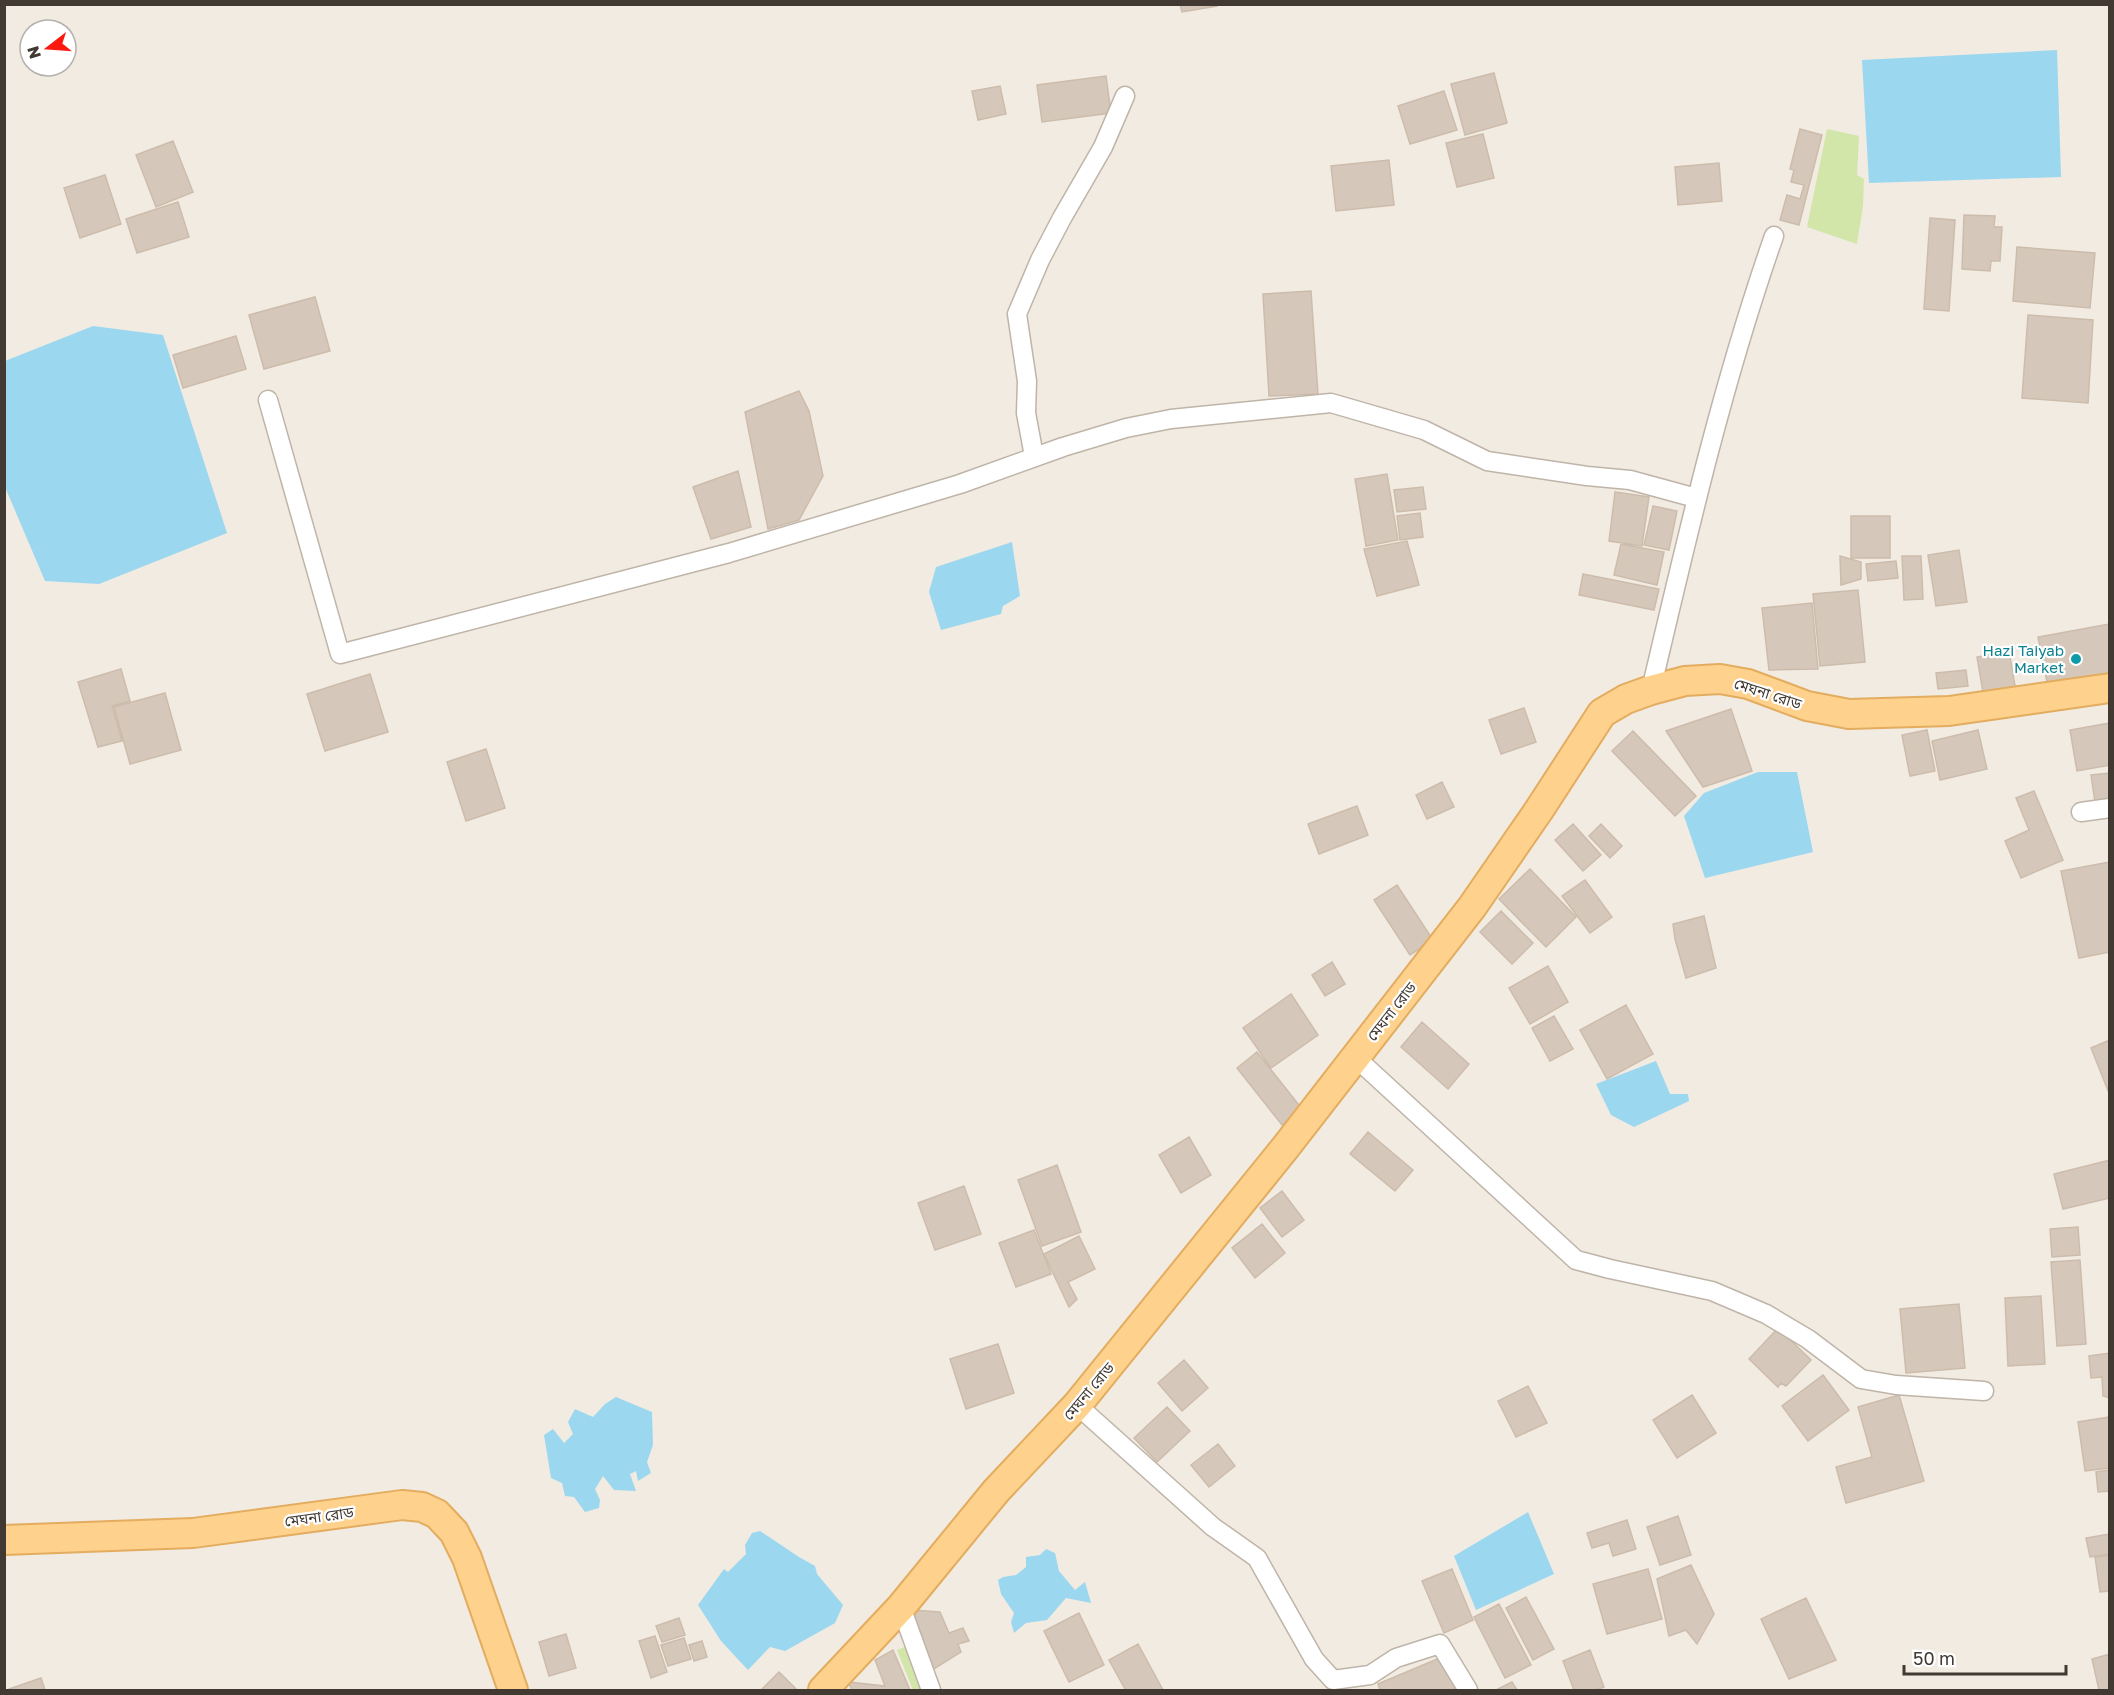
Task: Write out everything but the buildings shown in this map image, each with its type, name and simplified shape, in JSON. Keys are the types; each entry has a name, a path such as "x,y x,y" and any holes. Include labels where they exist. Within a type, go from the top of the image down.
{"main road":[{"name":"মেঘনা রোড","path":"823,1690 901,1607 996,1491 1077,1405 1285,1148 1472,907 1602,713 1626,699 1650,690 1685,681 1720,679 1748,684 1807,706 1849,714 1949,711 2109,688"},
{"name":"মেঘনা রোড","path":"4,1540 193,1533 402,1505 422,1507 437,1514 454,1532 467,1558 513,1690"}],"street":[{"path":"1034,456 1026,413 1027,381 1017,314 1040,260 1103,147 1125,96"},
{"path":"1650,690 1696,498 1749,309 1774,236"},
{"path":"268,400 340,654 729,553 960,484 1034,456 1126,428 1171,419 1331,403 1424,430 1487,461 1630,480 1696,498"},
{"path":"2081,812 2109,808"},
{"path":"1355,1057 1576,1260 1712,1291 1766,1314 1808,1339 1862,1379 1896,1385 1984,1391"},
{"path":"1077,1405 1213,1527 1257,1558 1314,1659 1333,1680 1370,1675 1396,1658 1440,1644 1468,1690"},
{"path":"901,1607 931,1690"}],"green space":[{"path":"1827,129 1859,136 1857,175 1864,179 1863,206 1857,244 1807,227"},
{"path":"910,1645 925,1690 913,1690 897,1650"}],"water":[{"path":"2057,50 2061,177 1869,183 1862,60"},
{"path":"93,326 163,335 227,533 99,584 45,581 5,487 5,361"},
{"path":"1012,542 1020,596 1003,606 1001,614 941,630 929,592 936,567"},
{"path":"1758,772 1797,772 1813,852 1705,878 1684,816 1704,793"},
{"path":"1656,1061 1670,1094 1688,1094 1689,1101 1634,1127 1611,1115 1596,1084"},
{"path":"616,1397 652,1412 653,1445 647,1462 651,1473 638,1481 636,1471 630,1474 636,1491 614,1490 603,1476 595,1489 600,1500 599,1508 585,1512 574,1497 565,1496 562,1483 551,1478 544,1435 553,1429 564,1443 573,1434 568,1422 575,1409 593,1417 605,1404"},
{"path":"1528,1512 1554,1574 1476,1610 1454,1556"},
{"path":"760,1531 815,1566 817,1574 843,1605 835,1623 785,1651 770,1647 748,1670 721,1641 698,1605 724,1569 728,1572 746,1554 745,1545 752,1533"},
{"path":"1046,1549 1055,1553 1059,1571 1075,1590 1085,1582 1091,1603 1066,1598 1047,1620 1026,1623 1014,1633 1011,1622 1014,1613 1001,1594 998,1580 1016,1575 1026,1567 1026,1557 1040,1555"}],"place":[{"name":"Hazi Taiyab Market","path":"2076,659"}]}
